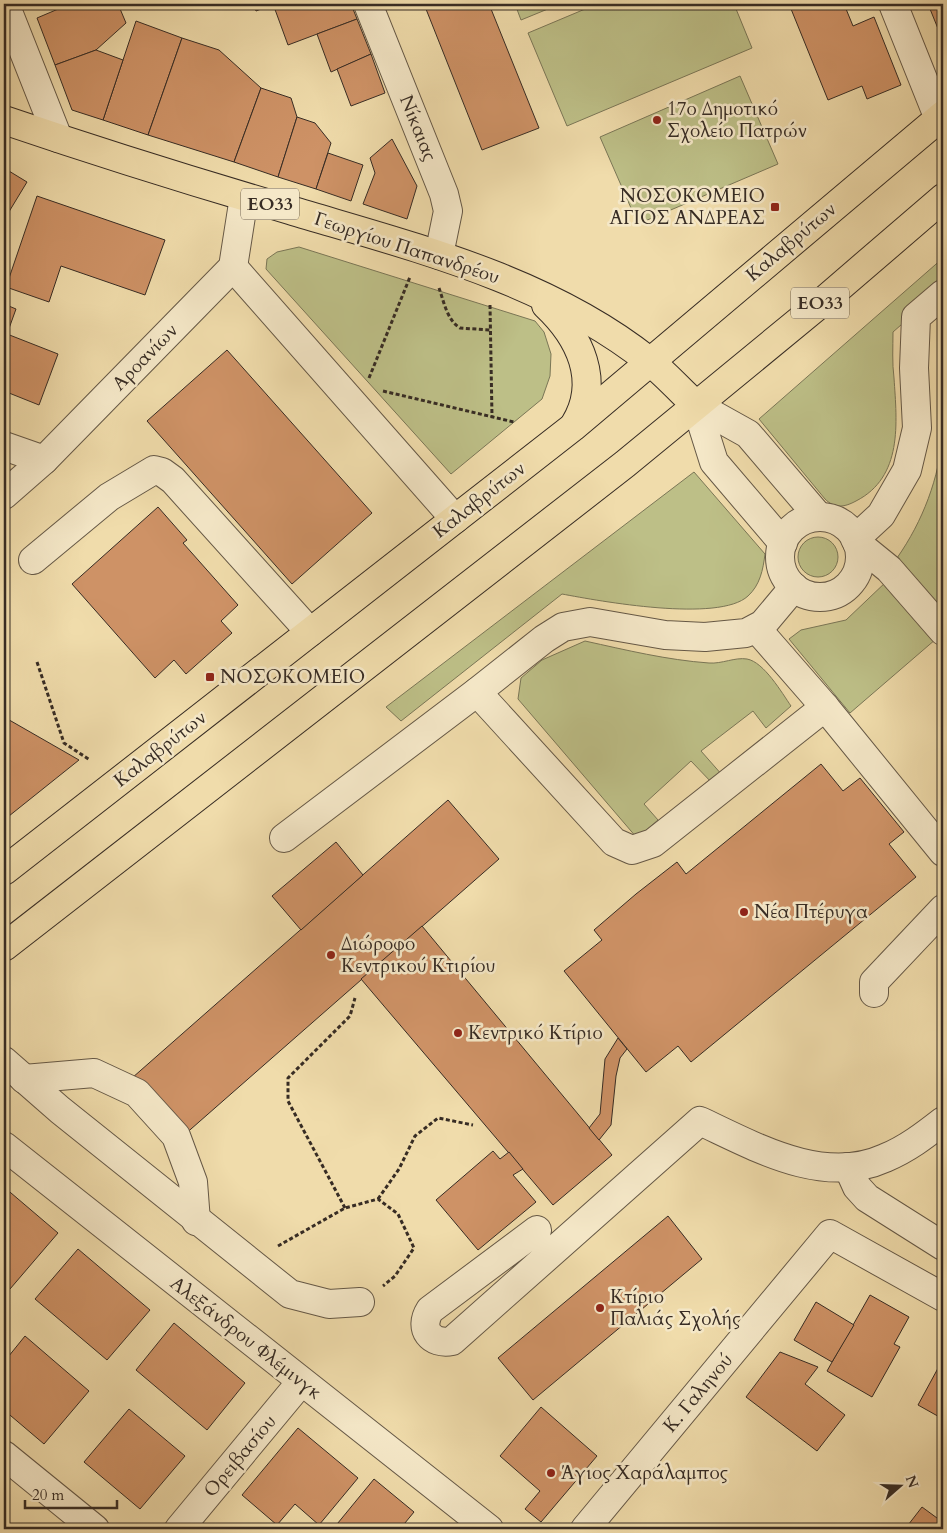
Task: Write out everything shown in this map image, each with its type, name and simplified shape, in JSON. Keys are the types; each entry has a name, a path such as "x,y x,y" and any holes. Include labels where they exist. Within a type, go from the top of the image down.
{"main road":[{"name":"Καλαβρύτων","path":"4,871 572,427 941,117"},
{"name":"Γεωργίου Παπανδρέου","path":"4,120 244,197 438,268 534,294 605,330 650,362 696,406"},
{"name":"ΕΟ33","path":"696,406 943,198"},
{"path":"534,294 554,313 570,333 587,370 587,395 580,416 572,427"},
{"path":"4,947 696,406"}],"street":[{"path":"5,4 58,138"},
{"name":"Νίκαιας","path":"368,4 444,194 448,211 438,268"},
{"path":"893,4 941,117"},
{"path":"244,197 233,267 455,519"},
{"name":"Αροανίων","path":"4,494 44,460 233,267"},
{"path":"856,541 881,515 907,470 917,428 914,368 916,318 941,302"},
{"path":"696,406 748,434 819,517"},
{"path":"696,406 714,462 783,542"},
{"path":"4,446 44,460"},
{"path":"33,560 124,486 154,470 162,472 173,480 310,632"},
{"path":"856,541 860,556 858,568 852,580 843,589 831,595 818,596 806,594 794,587 781,566 780,557 783,542 796,524 819,517 831,518 843,524 856,541 888,569 941,623"},
{"path":"284,838 478,692 552,633 576,623 595,623 665,636 697,637 746,634 757,629 794,587"},
{"path":"757,629 825,707 943,852"},
{"path":"478,692 614,842 632,850 653,843 825,707"},
{"path":"874,993 872,987 874,982 943,908"},
{"path":"4,1061 60,1110 196,1221 290,1294 329,1304 360,1302"},
{"path":"24,1079 94,1073 137,1093 176,1136 193,1182 196,1221"},
{"path":"537,1230 430,1310 426,1317 425,1327 428,1335 443,1343 452,1341 700,1121 760,1149 794,1161 823,1167 848,1167 884,1159 916,1141 943,1121"},
{"name":"Αλεξάνδρου Φλέμινγκ","path":"4,1146 489,1529"},
{"path":"848,1167 857,1187 868,1198 943,1246"},
{"name":"Κ. Γαληνού","path":"585,1529 830,1234 943,1298"},
{"name":"Ορειβασίου","path":"178,1529 301,1382"},
{"path":"4,1455 95,1529"}],"path":[{"path":"438,268 447,311 455,326 491,330"},
{"path":"365,387 412,272"},
{"path":"490,297 492,417"},
{"path":"375,390 514,422"},
{"path":"37,662 64,744 90,760"},
{"path":"345,1208 288,1100 288,1078 350,1016 355,998"},
{"path":"251,1264 305,1229 345,1208 378,1199 399,1169 415,1136 438,1118 473,1125"},
{"path":"360,1302 396,1276 414,1248 398,1214 378,1199"}],"green space":[{"path":"515,4 560,4 521,20"},
{"path":"597,4 734,4 752,48 567,126 528,33"},
{"path":"740,76 778,164 638,224 600,137"},
{"path":"299,247 535,321 544,332 551,354 550,376 542,399 451,474 266,269 267,259 277,252"},
{"path":"943,258 943,288 893,332 896,430 894,447 889,463 882,478 871,491 848,505 836,506 825,499 759,419"},
{"path":"943,434 943,602 938,607 897,558 915,529 934,483"},
{"path":"694,472 765,554 760,577 748,596 733,604 712,608 686,609 629,605 562,594 401,721 386,707"},
{"path":"818,537 832,543 838,557 832,571 818,577 804,571 798,557 804,543"},
{"path":"888,580 936,639 850,713 789,639 801,630 846,620"},
{"path":"585,641 693,662 714,663 747,659 753,661 766,672 791,706 766,728 753,711 701,751 723,776 713,784 691,761 644,804 658,820 637,838 518,699 521,678 542,660"}],"building":[{"path":"70,4 118,4 126,23 96,50 55,65 37,18"},
{"path":"253,4 274,4 256,11"},
{"path":"273,4 351,4 357,19 288,45"},
{"path":"424,4 489,4 539,128 482,150"},
{"path":"789,4 844,4 853,26 874,17 901,85 867,99 862,86 828,100"},
{"path":"928,4 943,4 943,41"},
{"path":"357,19 371,54 331,72 317,34"},
{"path":"136,21 182,38 148,135 103,120"},
{"path":"182,38 219,50 261,88 234,162 148,135"},
{"path":"4,45 8,57 4,67"},
{"path":"96,50 123,60 103,120 72,110 55,65"},
{"path":"371,54 385,93 351,106 337,69"},
{"path":"261,88 291,98 297,117 278,177 234,162"},
{"path":"297,117 315,123 331,143 316,189 278,177"},
{"path":"392,139 417,186 407,219 363,204 375,173 370,158"},
{"path":"328,153 363,165 351,201 316,189"},
{"path":"4,168 27,182 4,220"},
{"path":"37,196 165,240 145,295 61,266 49,302 6,287"},
{"path":"4,304 16,309 7,334 58,354 39,405 4,391"},
{"path":"227,350 372,513 292,584 147,421"},
{"path":"158,507 187,540 183,543 238,605 221,621 232,633 186,674 174,660 155,678 72,584"},
{"path":"4,717 79,760 4,820"},
{"name":"Νέα Πτέρυγα","path":"821,764 843,791 860,778 904,832 889,844 916,877 691,1062 678,1046 646,1072 564,971 602,940 594,930 636,894 677,862 686,874"},
{"name":"Διώροφο Κεντρικού Κτιρίου","path":"448,800 499,859 183,1136 132,1078"},
{"path":"336,842 363,875 301,930 272,896"},
{"name":"Κεντρικό Κτίριο","path":"422,926 612,1155 553,1205 361,979"},
{"path":"618,1038 627,1049 620,1058 616,1076 611,1125 599,1140 589,1128 600,1114 605,1059"},
{"path":"493,1151 500,1159 509,1152 523,1169 513,1175 536,1202 478,1250 436,1200"},
{"path":"4,1187 58,1233 10,1289 4,1284"},
{"name":"Κτίριο Παλιάς Σχολής","path":"668,1216 702,1259 533,1400 498,1358"},
{"path":"78,1249 150,1310 107,1360 35,1299"},
{"path":"870,1295 909,1317 894,1344 900,1347 872,1397 827,1371"},
{"path":"816,1302 854,1325 832,1362 794,1340"},
{"path":"174,1323 245,1383 207,1430 136,1370"},
{"path":"25,1336 89,1391 44,1444 4,1410 4,1362"},
{"path":"780,1352 818,1367 805,1384 845,1415 817,1451 746,1397"},
{"path":"943,1359 943,1419 918,1405"},
{"name":"Άγιος Χαράλαμπος","path":"541,1407 597,1456 541,1522 525,1509 540,1491 500,1456"},
{"path":"129,1409 185,1456 140,1509 84,1462"},
{"path":"298,1428 358,1478 319,1525 295,1504 277,1525 242,1495"},
{"path":"374,1479 414,1512 400,1529 333,1529"},
{"path":"922,1507 937,1518 943,1510 943,1529 905,1529"}],"place":[{"name":"17ο Δημοτικό Σχολείο Πατρών","path":"657,120"},
{"name":"ΝΟΣΟΚΟΜΕΙΟ ΑΓΙΟΣ ΑΝΔΡΕΑΣ","path":"775,207"},
{"name":"ΝΟΣΟΚΟΜΕΙΟ","path":"210,677"},
{"name":"Νέα Πτέρυγα","path":"744,912"},
{"name":"Διώροφο Κεντρικού Κτιρίου","path":"331,955"},
{"name":"Κεντρικό Κτίριο","path":"458,1033"},
{"name":"Κτίριο Παλιάς Σχολής","path":"600,1308"},
{"name":"Άγιος Χαράλαμπος","path":"551,1473"}]}
